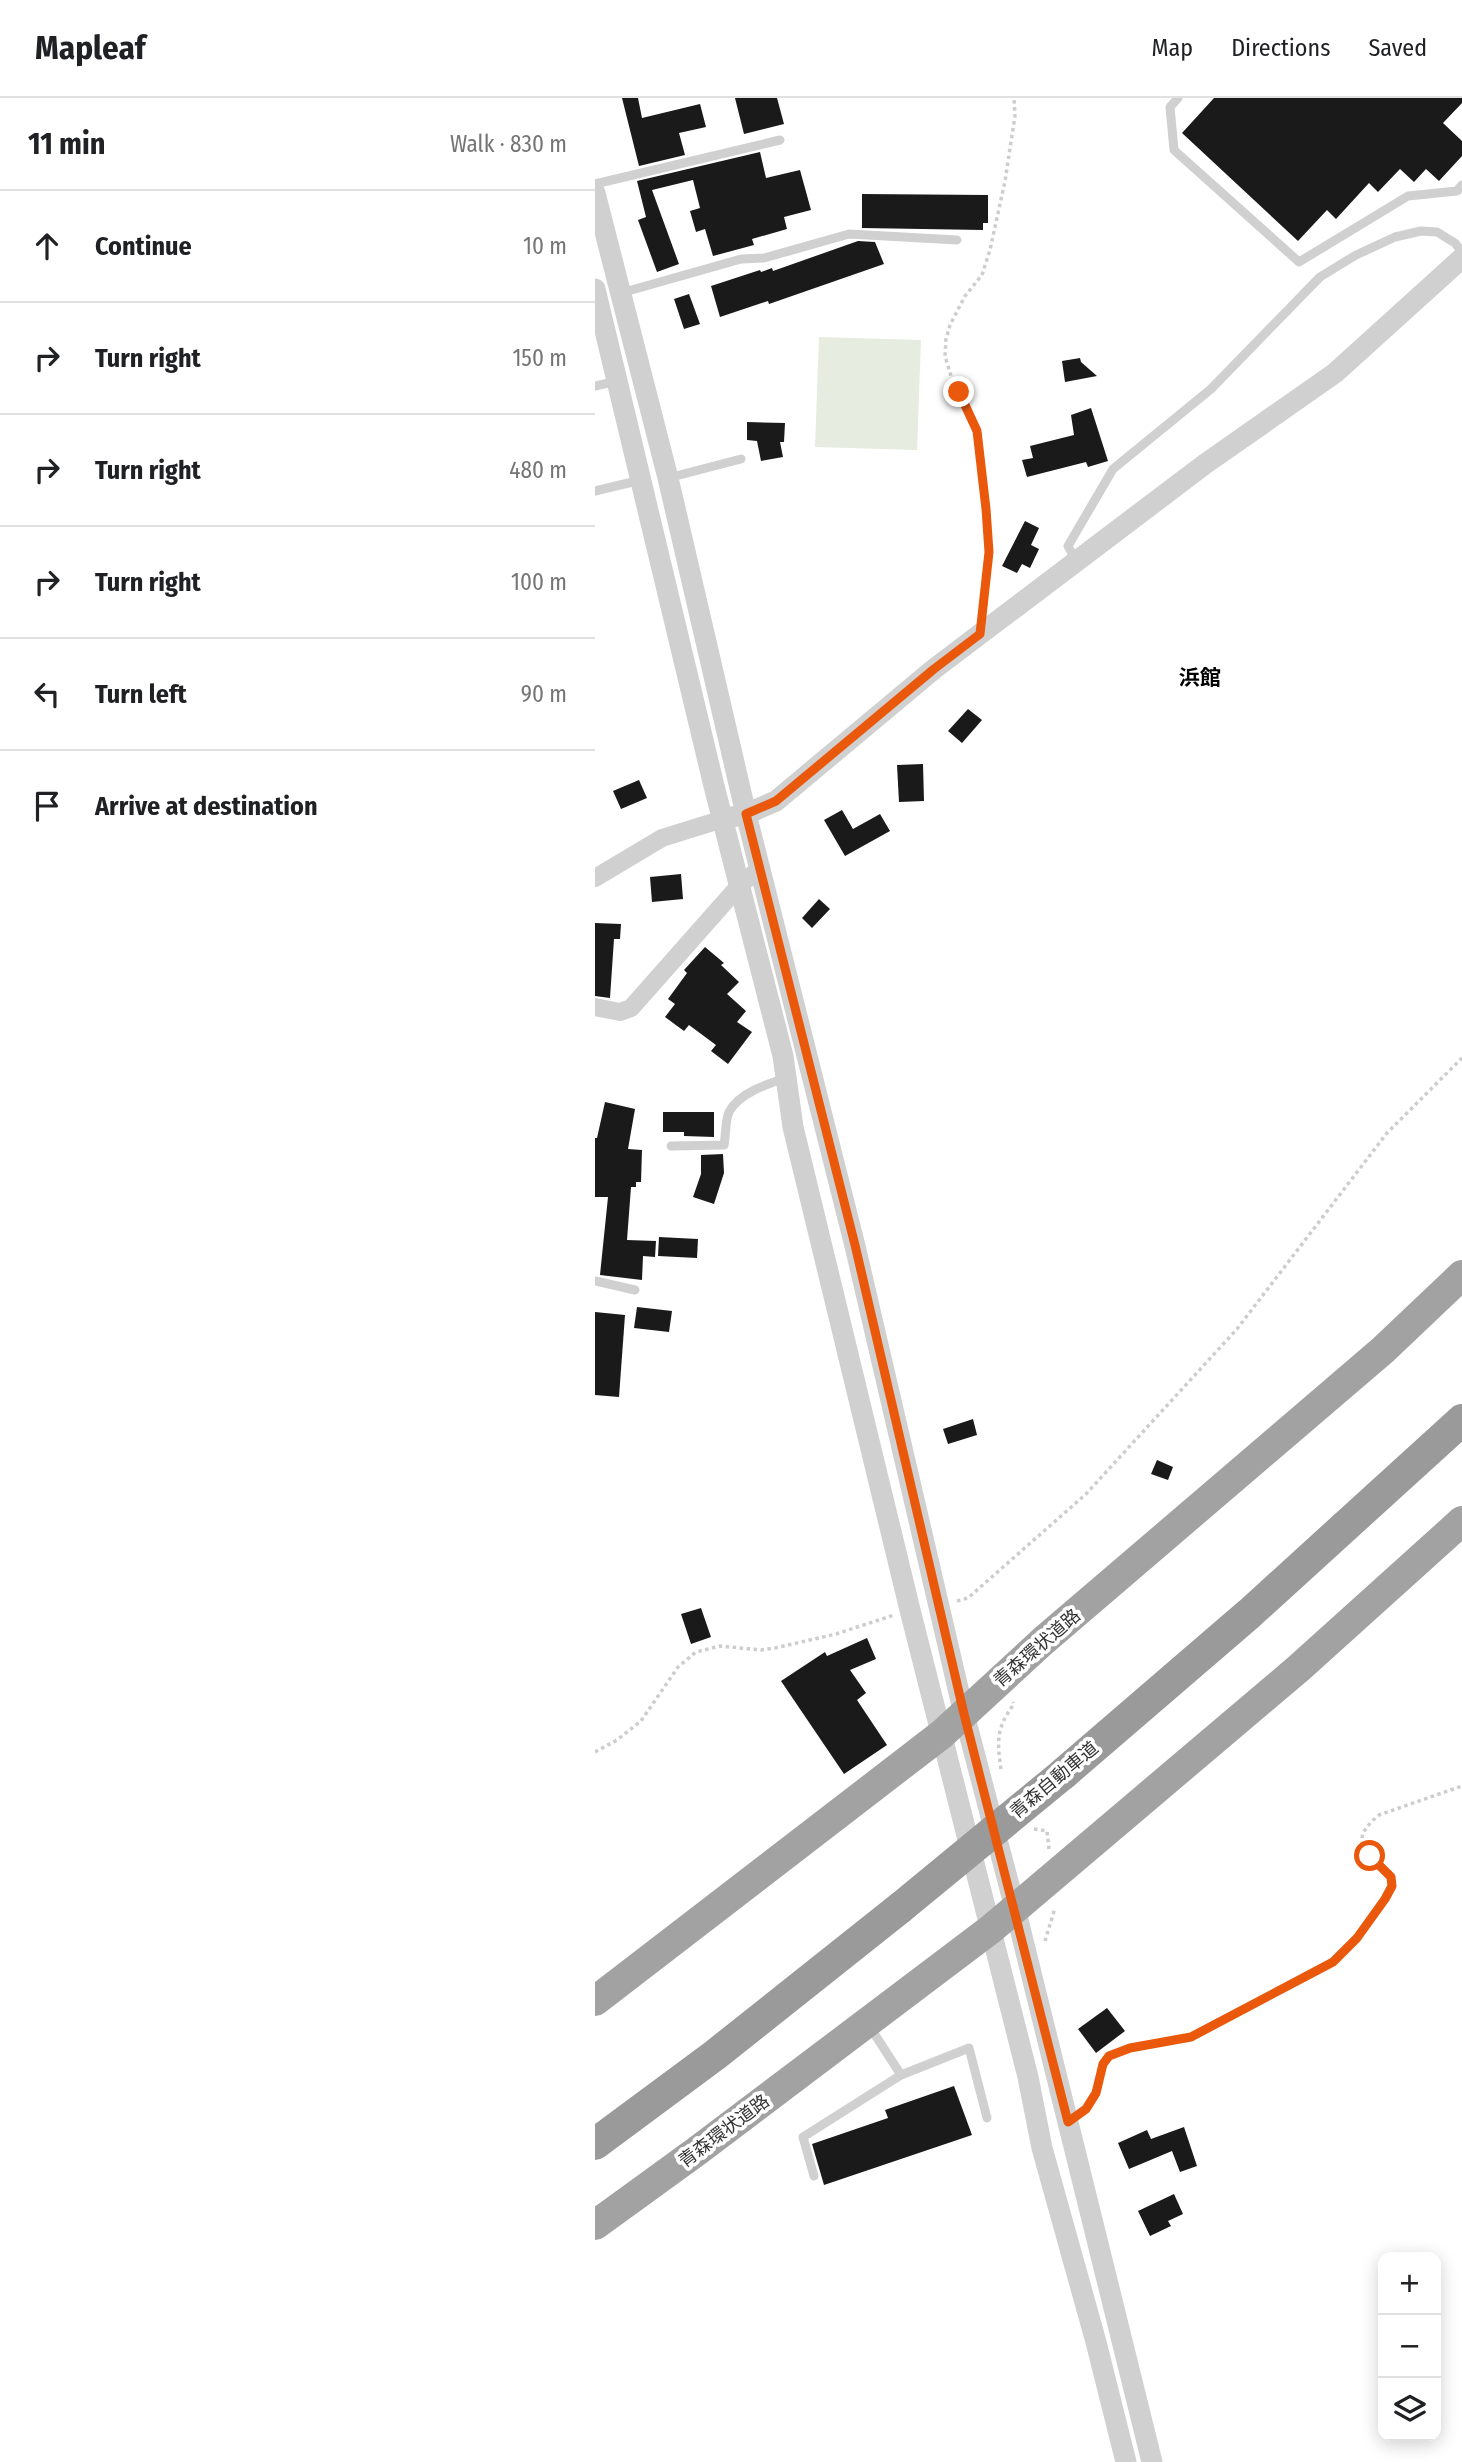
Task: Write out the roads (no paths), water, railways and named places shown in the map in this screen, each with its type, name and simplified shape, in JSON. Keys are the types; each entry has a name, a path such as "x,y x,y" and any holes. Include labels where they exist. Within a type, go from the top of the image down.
{"highway":[{"name":"青森環状道路","path":"595,2001 941,1734 1043,1642 1383,1350 1462,1275"},
{"name":"青森自動車道","path":"595,2144 715,2055 1063,1774 1250,1614 1462,1420"},
{"name":"青森環状道路","path":"595,2225 991,1929 1299,1668 1462,1521"}],"street":[{"path":"595,193 668,478 759,869 855,1245 964,1714 1015,1908 1152,2462"},
{"path":"595,878 662,838 723,818 746,814 776,801 934,669 1205,464 1335,373 1462,258"},
{"path":"595,289 739,886 783,1056 793,1127 910,1610 1028,2077 1042,2148 1097,2342 1126,2462"},
{"path":"595,1007 620,1012 631,1008 739,886 759,869"}],"lane":[{"path":"1178,98 1170,107 1174,150 1299,262 1408,196 1457,191 1462,185"},
{"path":"595,184 779,140"},
{"path":"1076,561 1068,546 1113,469 1210,389 1320,277 1356,255 1395,237 1421,231 1437,232 1455,243 1462,252"},
{"path":"621,293 741,259 764,258 849,234 957,240"},
{"path":"595,386 618,381"},
{"path":"668,478 741,459"},
{"path":"595,491 642,480"},
{"path":"671,1146 724,1145 728,1113 739,1099 786,1078"},
{"path":"595,1282 635,1290"},
{"path":"867,2023 901,2075"},
{"path":"814,2176 803,2137 901,2075 969,2048 987,2118"}],"district":[{"name":"浜館","path":"1200,678"}]}
